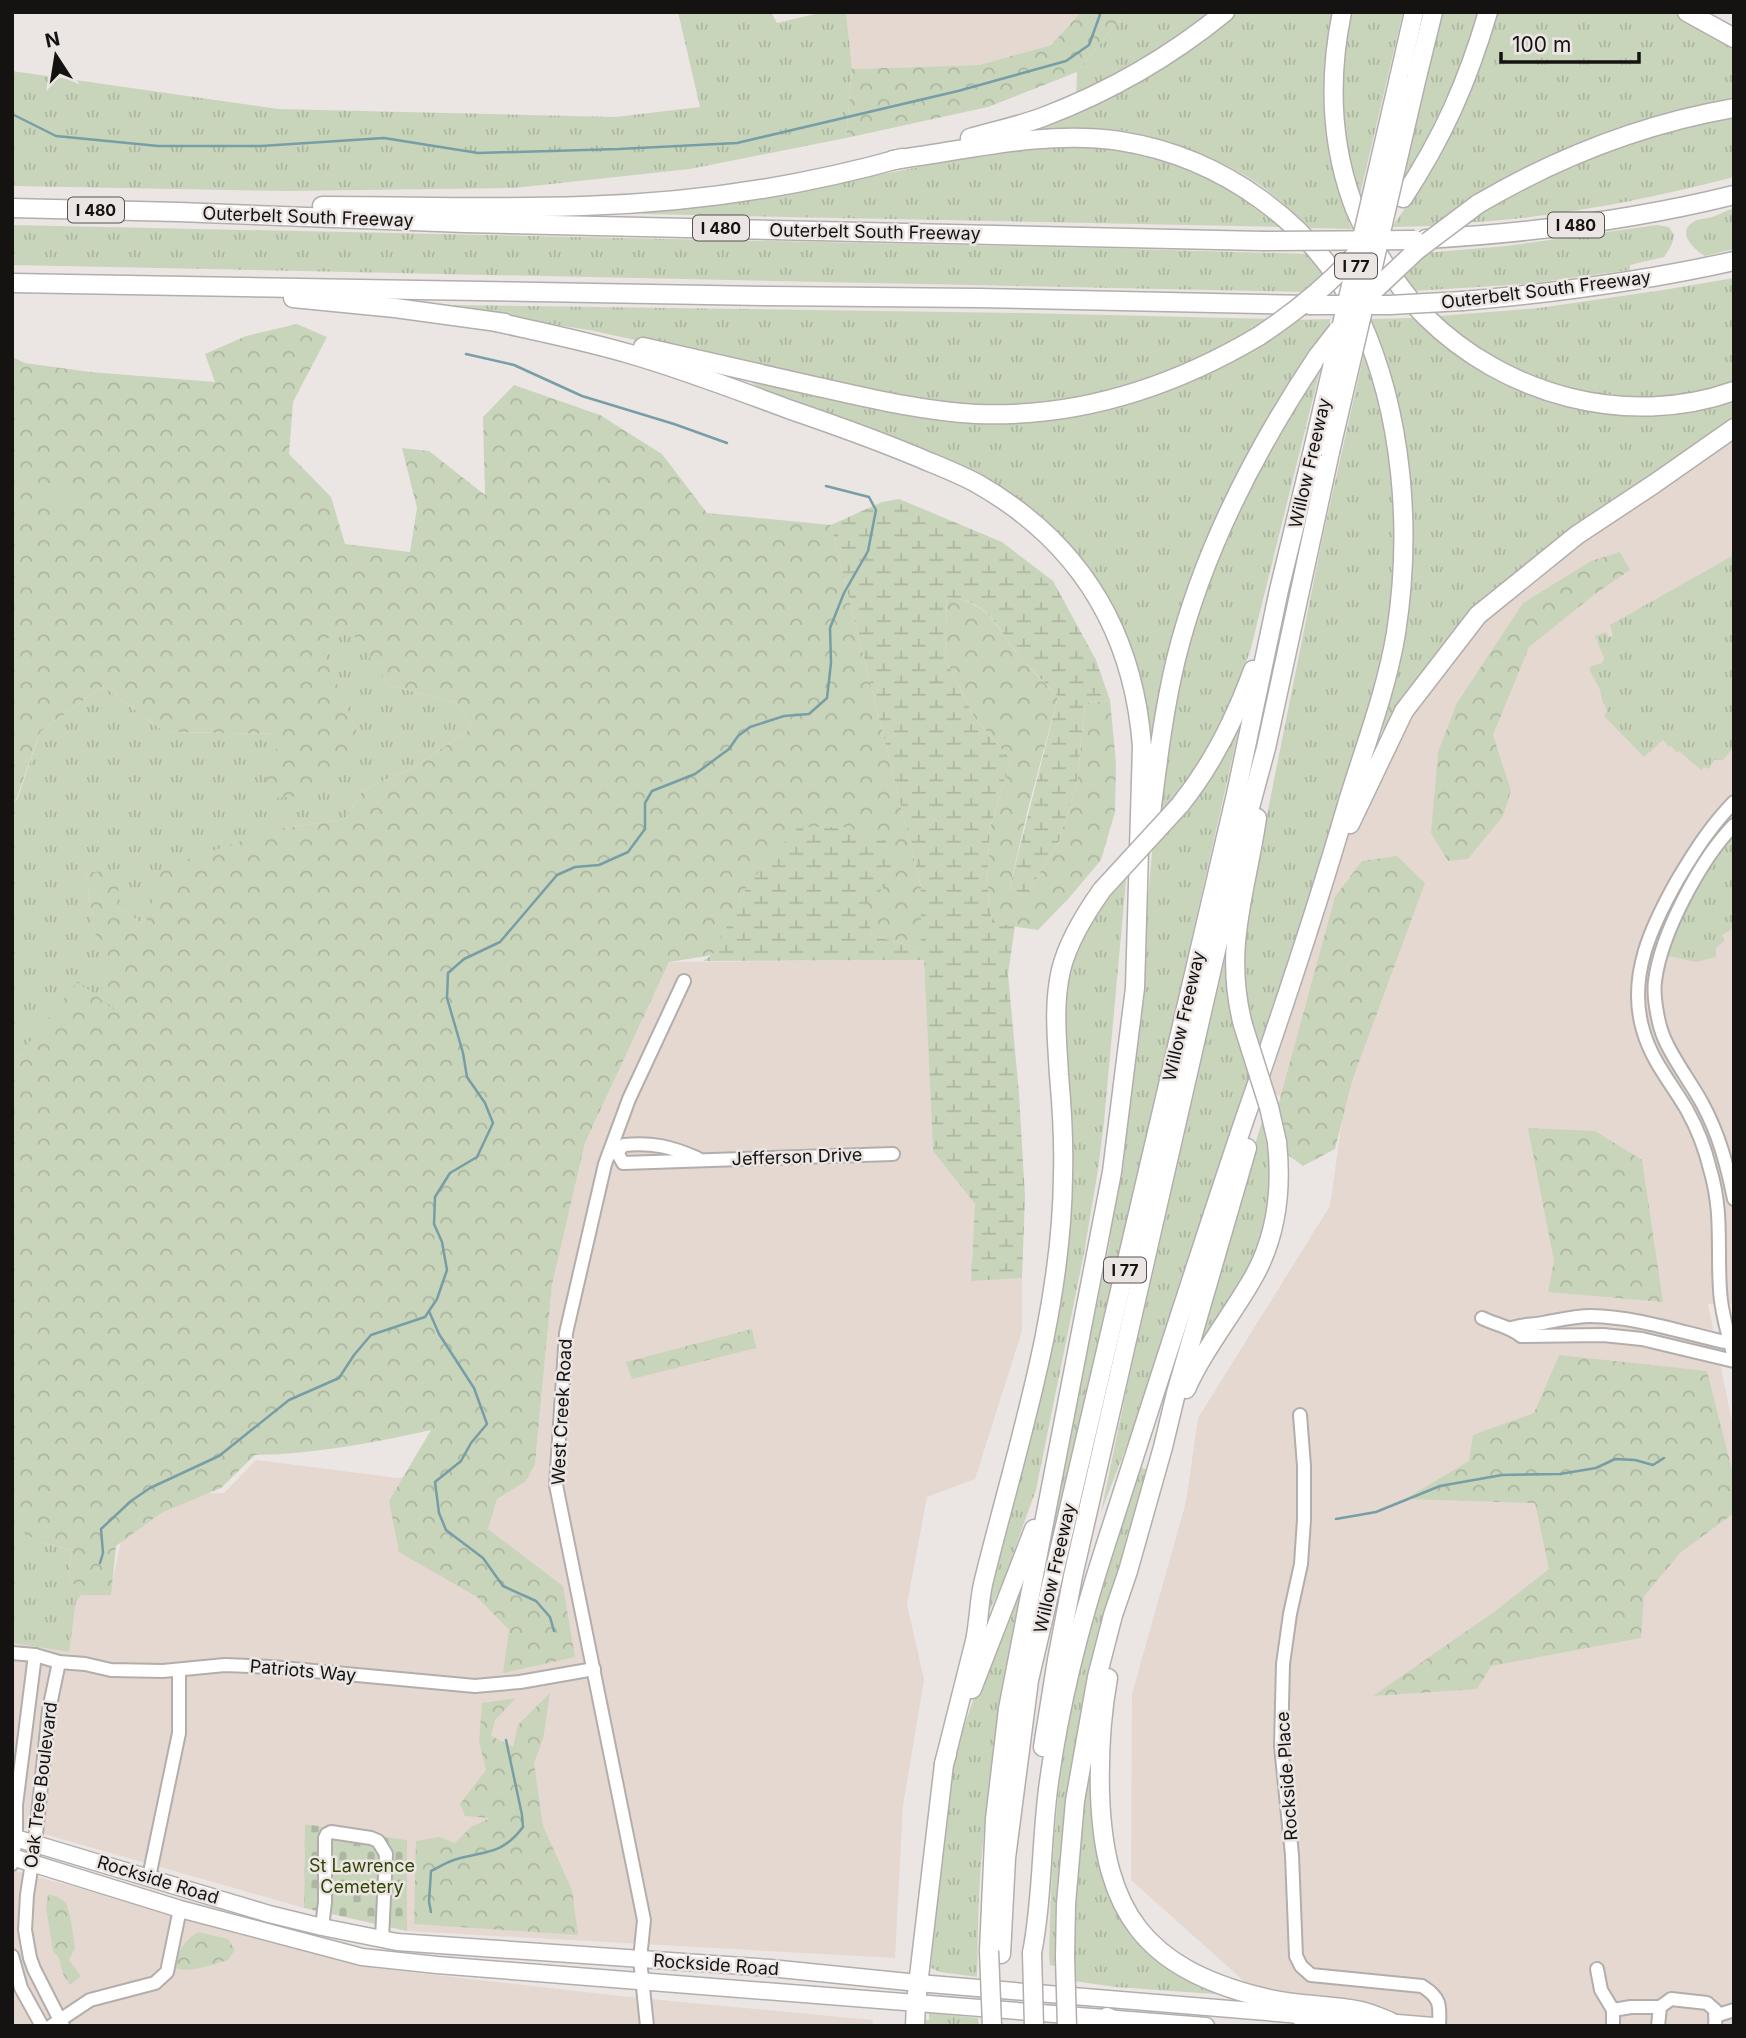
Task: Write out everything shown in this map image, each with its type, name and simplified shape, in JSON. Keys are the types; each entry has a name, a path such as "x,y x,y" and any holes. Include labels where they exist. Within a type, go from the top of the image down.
{"highway":[{"path":"179,212 281,206 629,204 698,198 777,186 893,160 1040,118 1118,83 1164,57 1224,12"},
{"path":"1342,12 1335,48 1333,99 1339,154 1346,181 1362,225 1381,258 1399,286 1424,315 1471,354 1495,368 1525,383 1563,396 1600,404 1654,406 1690,402 1734,391"},
{"name":"Willow Freeway","path":"1034,2026 1029,1909 1032,1841 1046,1724 1059,1648 1076,1563 1239,851 1266,748 1321,453 1408,77 1414,12"},
{"name":"Willow Freeway","path":"1408,77 1433,12"},
{"path":"164,287 395,308 621,342 925,409 1009,414 1069,408 1132,394 1200,368 1259,336 1290,315 1342,270 1403,198 1434,149 1460,97 1488,12"},
{"path":"1687,12 1734,38"},
{"path":"1135,932 1160,739 1189,615 1214,544 1239,489 1291,395 1317,356 1383,281 1436,234 1478,205 1531,174 1589,148 1662,123 1734,108"},
{"path":"893,160 996,144 1059,138 1117,141 1167,152 1211,169 1265,202 1311,244 1344,290 1358,315 1388,406 1401,491 1399,610 1389,662 1328,872 1105,1547 1077,1641 1049,1782 1038,1918 1032,1952"},
{"name":"Outerbelt South Freeway","path":"12,208 465,223 1263,240 1415,240 1494,235 1604,222 1734,195"},
{"name":"Outerbelt South Freeway","path":"12,283 1310,305 1463,302 1586,289 1734,261"},
{"path":"496,322 559,335 676,369 889,446 975,483 1004,500 1057,543 1090,587 1117,634 1132,680 1139,715 1142,775 1135,988 1112,1172 1008,1709 995,1819 992,2026"},
{"path":"1328,872 1404,711 1478,615 1577,535 1734,428"},
{"name":"Willow Freeway","path":"1004,2026 995,1953 1029,1680 1236,794 1279,590 1321,453"},
{"path":"915,2026 944,1764 1058,1270 1063,1174 1060,1077 1055,1028 1062,968 1075,933 1088,909 1102,890 1180,805 1218,750 1254,667 1279,590"},
{"path":"1163,1447 1192,1376 1263,1259 1277,1210 1280,1166 1277,1142 1236,992 1235,943 1255,832 1266,748"},
{"path":"1067,2026 1065,1957 1070,1846 1082,1757 1105,1644 1265,1083 1273,1042"},
{"path":"944,1764 1033,1531 1061,1431"},
{"path":"1128,1571 1106,1690 1100,1772 1105,1854 1113,1884 1125,1910 1148,1940 1166,1956 1212,1982 1264,1998 1363,2011 1391,2022"},
{"path":"1296,2013 1312,2026"},
{"path":"1107,2017 1129,2026"}],"main road":[{"name":"Rockside Road","path":"14,1837 269,1914 382,1940 770,1968 1433,2026"},
{"name":"Rockside Road","path":"13,1860 32,1863 180,1909 362,1957 1206,2026"}],"street":[{"path":"1482,1318 1512,1328 1521,1336 1603,1335 1642,1339 1734,1360 1720,1292 1717,1195 1702,1141 1662,1071 1643,1031 1638,984 1647,941 1659,914 1709,828 1734,802"},
{"path":"1734,825 1717,844 1673,920 1662,949 1654,983 1663,1037 1716,1131 1734,1199"},
{"path":"1659,914 1673,920"},
{"name":"West Creek Road","path":"647,2026 640,1959 644,1920 556,1485 566,1333 606,1164 613,1153 629,1099 684,981"},
{"name":"Jefferson Drive","path":"613,1153 624,1145 657,1145 668,1146 701,1160 893,1154"},
{"path":"1575,1317 1577,1335"},
{"path":"1512,1328 1524,1323 1601,1317 1689,1332 1732,1344"},
{"name":"Rockside Place","path":"1300,1415 1304,1520 1301,1564 1283,1664 1281,1746 1292,1855 1296,1956 1301,1966 1311,1975 1422,1986 1435,1994 1440,2007 1439,2026"},
{"name":"Patriots Way","path":"12,1653 111,1670 179,1670 225,1665 271,1667 475,1686 520,1682 594,1669"},
{"name":"Oak Tree Boulevard","path":"13,1860 16,1805 35,1655"},
{"name":"Oak Tree Boulevard","path":"58,2024 27,1945 26,1913 49,1710 59,1662"},
{"path":"149,1877 178,1733 179,1670"},
{"path":"322,1927 327,1834 331,1832 371,1838 378,1841 386,1854 382,1940"},
{"path":"58,2024 90,2000 155,1983 167,1972 180,1909"},
{"path":"12,1956 21,1988 42,2026"},
{"path":"1597,1969 1601,1990 1613,2010 1613,2026"},
{"path":"1613,2010 1660,2007 1671,1999 1707,2003 1716,2011 1715,2021"},
{"path":"1658,2026 1660,2007"},
{"path":"1715,2021 1734,2010"}],"shaded area":[{"path":"846,12 1081,12 1051,45 979,65 852,69"},
{"path":"1734,428 1734,1304 1708,1304 1734,1432 1734,2026 1294,2026 1131,1880 1132,1694 1186,1502 1198,1418 1330,1206 1344,1105 1255,1092 1328,872 1404,711 1478,615"},
{"path":"924,960 933,1151 975,1204 971,1280 1022,1278 1022,1331 975,1479 927,1497 907,1604 924,1680 903,1805 895,1958 407,1931 407,1840 305,1824 304,1908 12,1825 12,1643 68,1652 78,1588 111,1588 125,1522 173,1494 224,1493 256,1460 398,1478 535,1464 552,1285 585,1143 669,962"},
{"path":"12,1870 374,1968 630,1997 872,2020 874,2026 12,2026"}],"green space":[{"path":"678,12 771,12 777,23 824,12 846,12 852,69 846,138 690,169 514,188 286,191 12,186 12,71 279,109 615,117 700,107"},
{"path":"1081,12 1126,12 1077,72 988,107 846,138 852,69 979,65 1051,45"},
{"path":"1126,12 1225,12 1076,103 1077,72"},
{"path":"1231,12 1332,12 1324,69 1325,122 1334,175 1352,229 1309,228 1273,195 1245,175 1192,150 1155,138 1107,129 1022,130"},
{"path":"1350,12 1403,12 1359,199 1345,144 1340,101 1341,69"},
{"path":"1440,12 1482,12 1457,91 1401,189 1427,77"},
{"path":"1496,12 1673,12 1702,31 1734,46 1734,101 1643,121 1580,142 1524,168 1435,226 1392,227 1429,174 1458,117"},
{"path":"1734,115 1734,177 1599,207 1461,223 1510,194 1616,144"},
{"path":"1060,145 1095,145 1141,151 1191,168 1241,193 1286,227 642,214 641,211 760,198 996,152"},
{"path":"1734,208 1734,249 1705,256 1688,240 1686,230 1689,225"},
{"path":"12,225 1310,254 1326,276 1308,292 12,265"},
{"path":"1657,225 1669,227 1674,235 1669,249 1664,257 1630,265 1630,270 1527,284 1413,291 1400,274 1424,253 1506,246"},
{"path":"1734,278 1734,383 1694,394 1640,399 1587,395 1567,390 1491,360 1441,322 1439,316 1539,308"},
{"path":"453,305 1272,319 1252,334 1140,386 1019,408 937,406 594,331"},
{"path":"1413,318 1449,350 1475,368 1503,384 1562,406 1592,412 1655,415 1693,411 1734,402 1734,417 1546,550 1441,651 1382,732 1401,649 1413,560 1407,448 1372,319"},
{"path":"1330,319 1330,328 1302,367 1241,465 1214,522 1179,616 1149,748 1135,662 1033,514 765,392 745,378 866,405 1096,411 1160,392 1293,320"},
{"path":"297,324 327,337 293,402 289,454 331,497 345,544 410,552 417,508 402,448 429,451 485,495 483,417 514,385 600,415 662,454 707,513 831,525 921,887 921,949 871,935 866,903 749,883 713,955 669,962 585,1143 552,1285 535,1464 526,1481 497,1499 488,1529 563,1586 575,1657 503,1673 509,1630 477,1597 399,1552 389,1501 431,1430 344,1447 255,1455 221,1488 161,1513 116,1546 111,1595 81,1595 68,1575 72,1550 39,1542 12,1525 12,1060 21,1053 78,981 114,1010 93,925 86,873 120,869 117,907 145,925 162,868 277,829 346,819 363,790 413,768 473,727 456,703 389,685 347,625 320,644 357,731 350,763 302,796 261,799 281,734 165,732 103,686 40,732 16,800 12,802 12,357 25,363 90,372 215,382 205,354 246,336"},
{"path":"1365,349 1384,425 1396,521 1392,613 1364,728 1258,1052 1248,1019 1241,968 1244,930 1322,540"},
{"path":"1318,364 1320,370 1251,648 1237,689 1215,738 1187,784 1157,816 1179,668 1233,515"},
{"path":"63,466 68,468 73,501 53,501 49,471"},
{"path":"899,499 1002,542 1053,581 1096,660 1110,700 1085,703 1077,782 1059,841 1024,899 1010,886 1058,697 1020,657 984,610 963,600 947,597 945,658 974,717 1011,760 990,828 987,882 992,923 1015,926 1008,974 1025,1197 1022,1278 971,1281 975,1204 933,1151 924,960 703,961 713,954 749,883 798,827 846,827 886,841 896,877 867,903 871,935 921,949 921,887 831,525 882,502"},
{"path":"1620,552 1630,570 1595,594 1529,647 1493,735 1511,791 1503,816 1468,859 1448,861 1431,833 1438,752 1457,703 1523,603 1591,561"},
{"path":"1734,555 1734,747 1723,760 1714,760 1709,769 1704,767 1701,770 1663,740 1644,757 1604,716 1607,712 1605,704 1589,667 1602,663 1604,658 1595,636 1606,632 1608,637 1613,636 1610,625"},
{"path":"947,596 963,600 984,611 1020,657 1058,697 1010,886 1024,899 1059,841 1077,782 1085,703 1110,700 1116,763 1115,812 1101,860 1038,930 992,923 987,882 990,828 1011,760 974,717 945,658"},
{"path":"348,624 389,685 456,703 473,727 413,768 363,790 346,819 277,829 145,925 117,907 86,873 93,925 115,1011 21,1053 12,1060 12,802 17,800 40,732 103,686 165,732 282,734 357,731 319,644"},
{"path":"1241,720 1039,1612 1034,1609 1109,1245 1131,1083 1153,842"},
{"path":"1734,830 1734,928 1722,935 1725,940 1716,948 1716,957 1696,962 1665,955 1699,881"},
{"path":"1397,856 1425,883 1352,1081 1335,1149 1303,1166 1288,1155 1278,1106 1335,897 1362,861"},
{"path":"1127,870 1104,1122 1084,1253 1036,1490 1002,1584 986,1618 990,1572 1058,1296 1061,1012 1070,961 1093,911"},
{"path":"1232,927 1251,1075 1137,1419 1101,1512 1130,1373"},
{"path":"1264,1114 1272,1157 1268,1231 1232,1303 1194,1353"},
{"path":"1528,1128 1595,1131 1642,1160 1663,1302 1548,1292 1554,1261"},
{"path":"752,1329 756,1348 632,1379 626,1362"},
{"path":"1559,1355 1707,1371 1734,1478 1734,1513 1681,1552 1644,1596 1641,1638 1491,1666 1477,1689 1373,1696 1494,1612 1549,1569 1535,1503 1405,1499 1469,1461 1473,1435 1534,1413"},
{"path":"1141,1467 1147,1470 1107,1615 1059,1967 1050,1965 1049,1955 1055,1830 1066,1738 1094,1616"},
{"path":"13,1523 39,1542 72,1550 68,1575 81,1595 76,1601 69,1652 12,1643"},
{"path":"1025,1568 994,1746 985,1818 977,1977 940,1972 931,1968 939,1863 949,1784 962,1732 997,1632"},
{"path":"550,1693 543,1739 534,1763 543,1826 572,1890 578,1935 414,1924 416,1841 439,1837 455,1843 471,1827 490,1818 465,1816 460,1804 486,1770 479,1742 482,1703 516,1698 495,1720 491,1736 513,1747 518,1725"},
{"path":"1093,1729 1124,1920 1229,1995 1115,1987 1074,1981 1075,1886"},
{"name":"St Lawrence Cemetery","path":"305,1824 407,1840 407,1931 304,1908"},
{"path":"48,1894 66,1903 70,1915 75,1948 69,1960 81,1976 70,1985 63,1974 59,1958 53,1951 46,1907"},
{"path":"198,1932 228,1939 235,1950 228,1960 209,1966 182,1970 176,1968 182,1947"},
{"path":"929,2013 978,2018 979,2026 922,2026 922,2020 929,2020"}],"waterway":[{"path":"12,114 56,136 158,146 261,146 384,138 478,153 737,143 958,91 1066,61 1089,45 1101,12"},
{"path":"466,354 514,365 582,396 727,443"},
{"path":"100,1563 103,1553 101,1529 131,1501 150,1488 219,1456 289,1400 339,1378 371,1335 425,1317 437,1299 447,1270 442,1242 434,1224 435,1197 450,1173 477,1157 493,1123 485,1103 467,1077 447,998 448,973 464,959 500,942 557,875 575,867 599,865 628,852 645,829 645,803 652,791 695,774 729,749 738,736 750,727 784,716 809,714 827,698 831,663 830,628 844,593 868,551 876,510 869,497 826,486"},
{"path":"429,1311 439,1334 474,1388 487,1424 471,1443 461,1461 435,1482 439,1513 446,1530 483,1558 503,1586 536,1601 550,1617 554,1631"},
{"path":"1336,1519 1376,1512 1440,1486 1502,1475 1560,1474 1596,1468 1615,1459 1635,1460 1653,1465 1664,1458"},
{"path":"431,1912 431,1871 454,1860 501,1847 523,1827 506,1740"}]}
